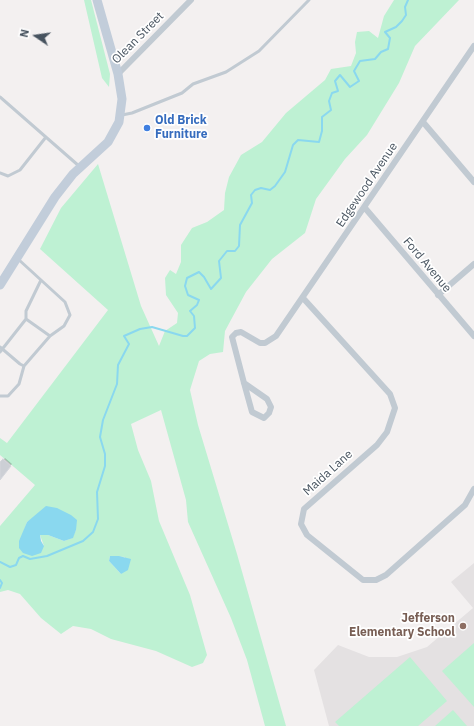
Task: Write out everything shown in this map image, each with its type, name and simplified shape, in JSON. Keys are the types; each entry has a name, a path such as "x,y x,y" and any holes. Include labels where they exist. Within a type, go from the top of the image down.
{"street":[{"path":"0,285 18,259 56,197 81,167 108,142 116,129 122,99 118,74 97,0"},
{"name":"Olean Street","path":"118,74 191,0"},
{"name":"Edgewood Avenue","path":"244,383 232,337 236,333 241,332 260,343 265,343 276,336 365,208 474,46"},
{"path":"423,122 474,182"},
{"name":"Ford Avenue","path":"365,208 474,336"},
{"path":"438,295 474,264"},
{"name":"Maida Lane","path":"303,298 390,394 396,408 387,432 376,444 304,509 301,524 307,535 363,580 376,580 386,575 465,505 474,489"},
{"path":"244,383 259,392 269,403 271,407 269,413 264,418 252,412 244,383"}],"lane":[{"path":"120,115 132,113 182,93 193,84 226,72 259,51 309,0"},
{"path":"0,97 81,167"},
{"path":"0,173 8,176 20,170 46,137"},
{"path":"0,396 8,396 19,384 24,366 50,336 64,326 70,315 65,302 18,259"},
{"path":"0,352 1,348 26,319 26,311 41,280"},
{"path":"26,319 50,336"},
{"path":"1,348 24,366"}],"shaded area":[{"name":"Jefferson Elementary School","path":"474,563 474,726 329,726 314,670 338,645 369,657 397,657 427,647 473,608 451,582"}],"green space":[{"path":"84,0 91,0 110,74 109,87 102,78"},
{"path":"394,0 459,0 415,46 399,83 367,135 345,159 316,199 305,233 272,259 246,292 225,331 223,352 210,354 199,361 190,390 198,425 237,554 286,726 265,726 247,660 231,618 188,522 186,500 161,410 131,424 138,450 151,481 159,521 190,595 207,655 203,663 192,667 156,651 111,639 91,629 73,626 61,634 41,618 20,594 8,590 0,592 0,526 35,485 0,455 0,438 7,443 108,310 40,249 61,208 98,164 141,306 159,346 165,331 177,323 178,313 166,295 165,278 170,270 176,274 181,262 181,245 192,228 207,222 224,210 225,193 229,177 241,155 262,142 286,113 325,80 331,69 351,66 356,53 355,42 357,32 369,31 378,38 384,16","holes":["35,517 76,530 72,538 64,541 48,535 40,535 44,546 23,533 27,522","110,556 125,557 121,574 109,561"]},
{"path":"474,643 474,707 442,671"},
{"path":"410,657 447,701 418,726 339,726 335,722"},
{"path":"453,710 467,726 435,726"}],"water":[{"path":"46,506 57,508 71,515 77,520 73,538 64,541 48,535 40,535 44,546 41,553 32,556 23,553 19,548 19,541 27,522"},
{"path":"110,556 119,556 131,559 128,570 121,574 109,561"}],"building":[{"path":"3,459 11,466 0,480 0,462"}],"waterway":[{"path":"0,562 10,567 16,565 19,558 23,556 30,559 47,556 83,541 93,532 98,519 97,492 105,466 105,454 100,437 103,420 117,384 118,365 129,344 124,336 140,329 152,327 187,336 195,328 194,316 190,311 197,305 199,300 188,295 185,286 187,278 199,272 204,277 211,289 221,278 219,261 227,251 235,251 239,246 240,225 252,203 251,195 255,190 261,188 270,190 275,186 285,172 293,145 298,140 319,142 322,131 322,117 331,110 329,101 332,93 338,91 335,81 340,75 350,87 359,81 354,71 360,61 375,59 381,52 388,49 390,38 385,32 396,27 402,21 406,15 405,7 408,0"},
{"path":"0,580 2,583 0,588"}],"place":[{"name":"Old Brick Furniture","path":"147,128"},
{"name":"Jefferson Elementary School","path":"463,626"}]}
